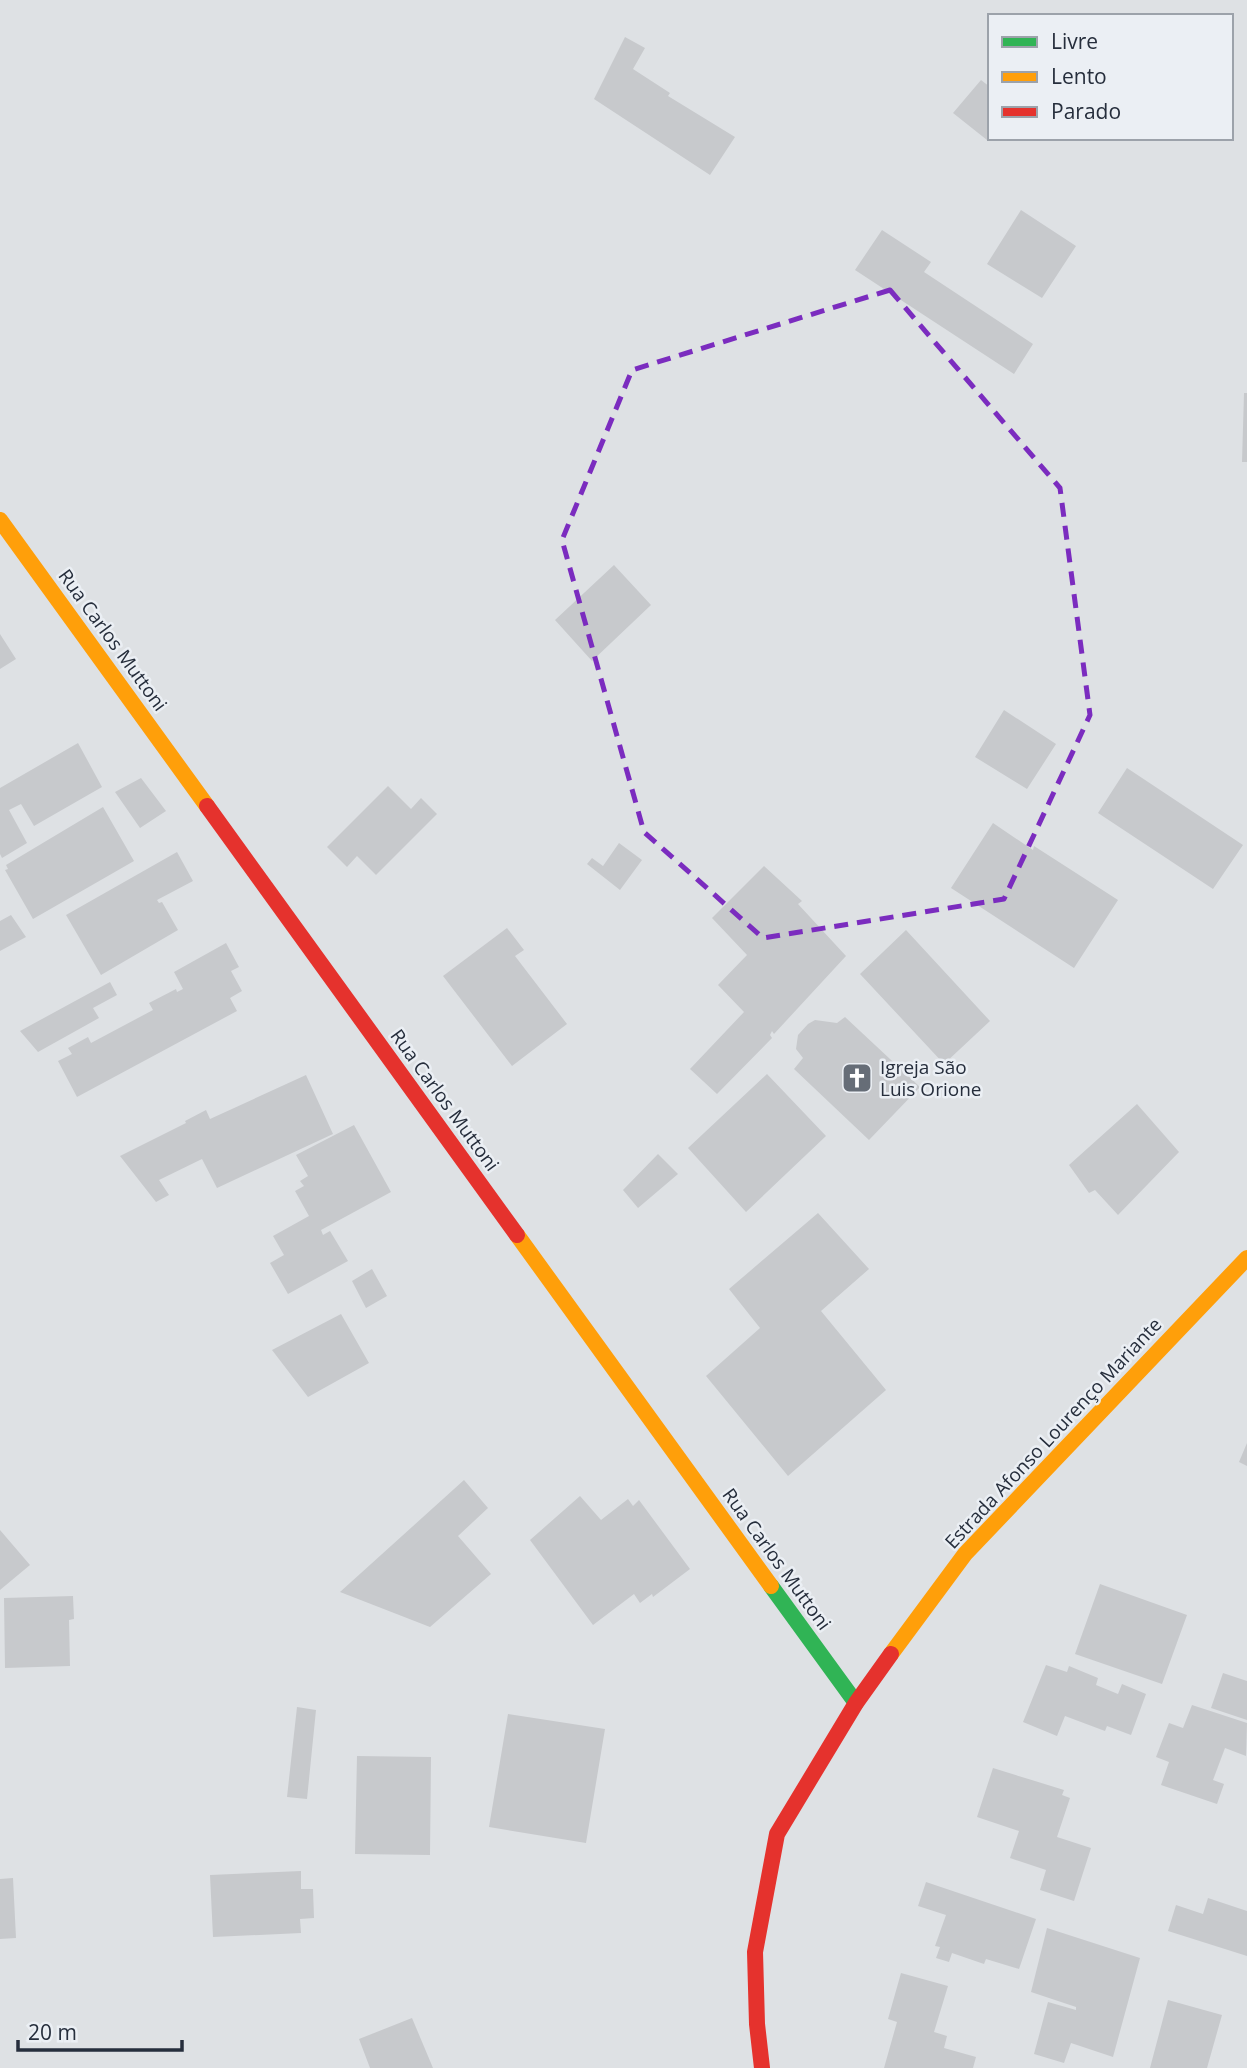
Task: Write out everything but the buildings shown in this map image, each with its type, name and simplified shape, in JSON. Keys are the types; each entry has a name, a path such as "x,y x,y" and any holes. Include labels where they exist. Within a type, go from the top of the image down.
{"street":[{"name":"Rua Carlos Muttoni","path":"0,520 856,1703"},
{"name":"Estrada Afonso Lourenço Mariante","path":"762,2068 757,2024 755,1952 777,1834 856,1703 965,1554 1247,1258"}],"highlighted area":[{"path":"890,290 1060,488 1090,715 1004,899 763,938 644,832 562,540 632,370"}],"traffic: fast":[{"path":"771,1586 856,1703"}],"traffic: slow":[{"path":"0,520 207,806"},
{"path":"517,1235 771,1586"},
{"path":"891,1654 965,1554 1247,1258"}],"traffic: jam":[{"path":"207,806 517,1235"},
{"path":"762,2068 757,2024 755,1952 777,1834 856,1703 891,1654"}],"place":[{"name":"Igreja São Luis Orione","path":"857,1078"}]}
